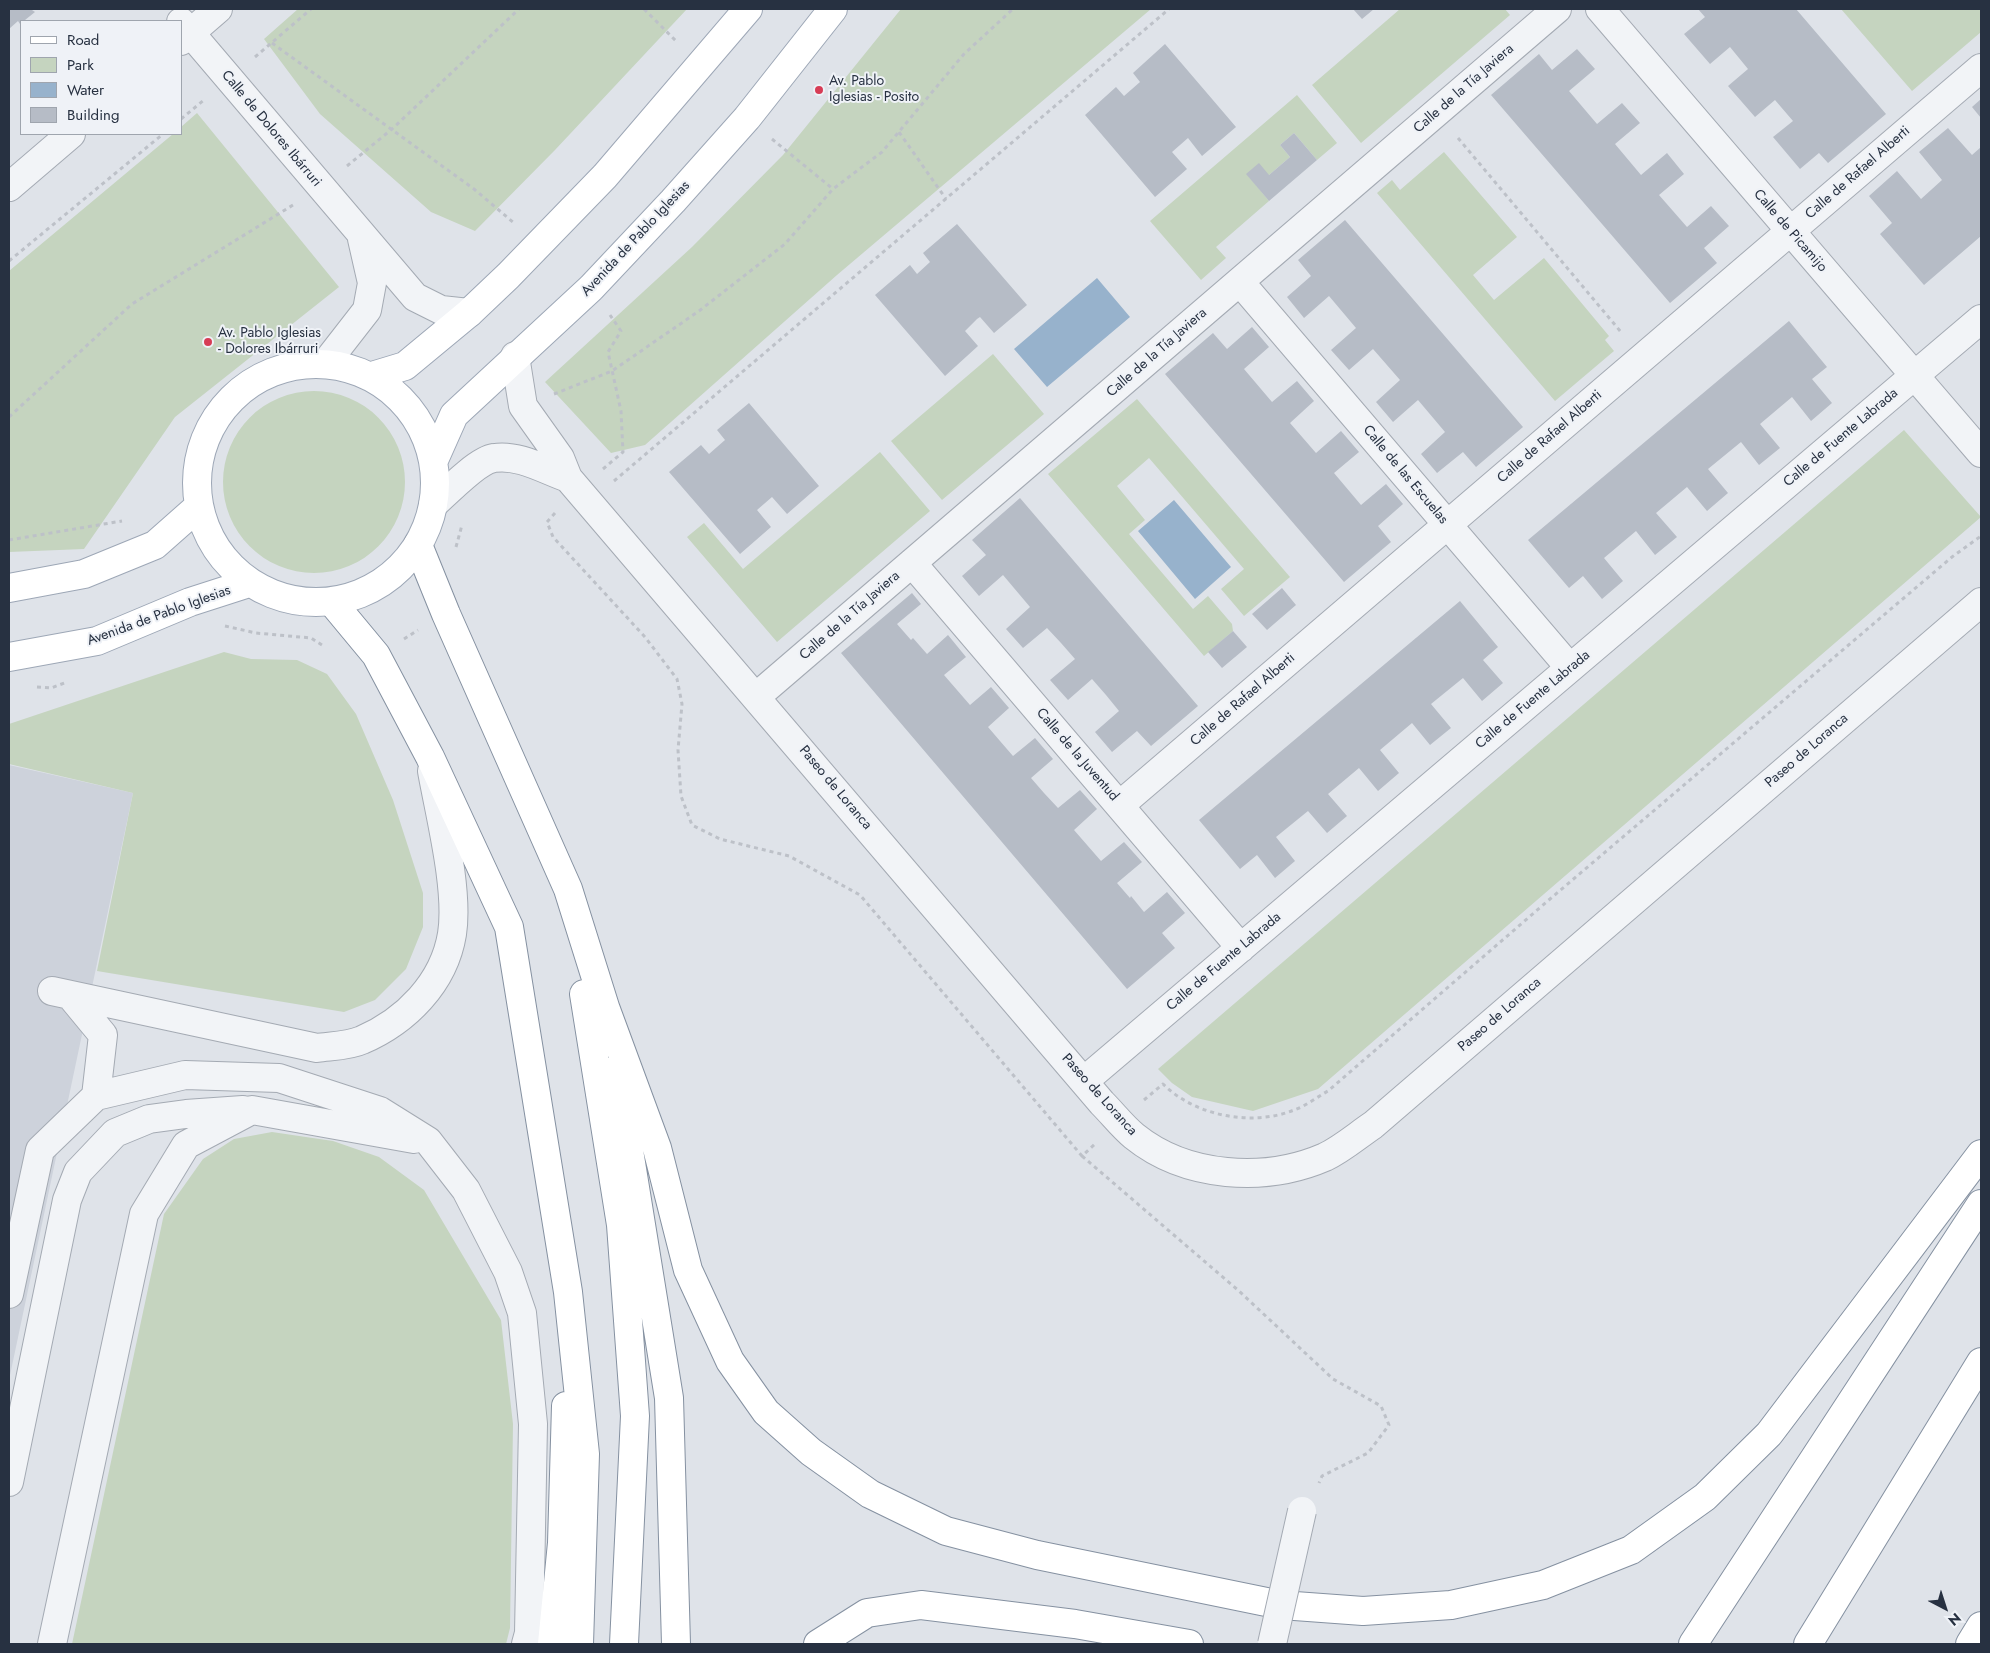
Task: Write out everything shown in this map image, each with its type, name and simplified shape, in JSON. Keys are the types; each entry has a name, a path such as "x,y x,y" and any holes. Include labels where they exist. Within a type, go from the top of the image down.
{"main road":[{"path":"372,376 405,366 469,313 508,276 605,176 748,9"},
{"name":"Avenida de Pablo Iglesias","path":"434,460 454,415 515,356 591,288 673,201 747,118 833,9"},
{"path":"298,364 325,364 349,368 372,376 397,395 420,424 434,460 436,481 433,505 429,524 418,545 395,573 366,592 332,602 304,602 280,598 249,583 224,561 207,534 198,507 196,477 202,444 222,408 246,387 271,372 298,364"},
{"path":"9,588 84,574 155,545 198,507"},
{"path":"418,545 446,614 568,889 605,1007 658,1148 688,1270 730,1361 766,1412 811,1452 870,1494 946,1531 1037,1555 1281,1605 1363,1611 1451,1605 1543,1585 1631,1550 1704,1497 1770,1434 1981,1154"},
{"name":"Avenida de Pablo Iglesias","path":"9,657 97,641 190,602 249,583"},
{"path":"332,602 376,655 430,757 509,927 568,1292 585,1454 579,1644"},
{"path":"568,889 621,1225 635,1416 624,1644"},
{"path":"605,1007 669,1398 676,1644"},
{"path":"1693,1644 1981,1204"},
{"path":"552,1644 562,1543 568,1292"},
{"path":"1808,1644 1981,1362"},
{"path":"818,1644 867,1613 921,1604 1057,1621 1189,1644"},
{"path":"1970,1644 1981,1626"}],"street":[{"name":"Calle de Dolores Ibárruri","path":"170,9 177,20"},
{"path":"183,29 218,9"},
{"name":"Calle de la Tía Javiera","path":"757,696 1557,9"},
{"name":"Calle de Picamijo","path":"1600,9 1981,453"},
{"name":"Calle de Dolores Ibárruri","path":"183,29 415,297 441,310 469,313"},
{"name":"Calle de Rafael Alberti","path":"1120,805 1981,68"},
{"path":"9,186 70,135"},
{"name":"Calle de Dolores Ibárruri","path":"325,364 368,310 372,283 362,236"},
{"name":"Calle de las Escuelas","path":"1240,282 1570,668"},
{"name":"Calle de Fuente Labrada","path":"1084,1080 1981,319"},
{"name":"Paseo de Loranca","path":"515,356 523,406 560,458 575,486 757,696 1084,1080 1135,1136 1170,1158 1218,1172 1272,1172 1326,1156 1373,1125 1981,602"},
{"name":"Paseo de Loranca","path":"433,505 468,473 492,457 518,459 575,486"},
{"name":"Calle de la Juventud","path":"912,563 1241,948"},
{"path":"96,1096 103,1035 61,993 317,1048 361,1041 403,1018 438,977 452,934 452,889 430,757"},
{"path":"9,1294 40,1150 96,1096 185,1074 279,1078 380,1111 428,1141 466,1190 508,1272 522,1313 533,1424 529,1633 526,1644"},
{"path":"9,1482 67,1200 78,1172 115,1134 149,1119 186,1114 252,1110 428,1141"},
{"path":"52,1644 144,1214 186,1145 252,1110"},
{"path":"1272,1644 1302,1511"}],"path":[{"path":"9,417 132,304 321,188 392,129 519,9"},
{"path":"523,406 612,372 699,312 785,244 833,190 882,152 964,54 1013,9"},
{"path":"575,486 617,480 1169,9"},
{"path":"1437,112 1642,358"},
{"path":"899,132 946,198"},
{"path":"9,261 162,135"},
{"path":"9,540 138,518 155,545"},
{"path":"454,553 462,523"},
{"path":"190,602 207,630 225,626 256,633 312,638 329,650"},
{"path":"376,655 446,614"},
{"path":"1082,1156 1239,1291 1333,1379 1381,1406 1390,1425 1368,1452 1322,1476 1302,1511"}],"shaded area":[{"path":"9,765 133,793 9,1380"}],"green space":[{"path":"298,9 687,9 555,150 475,231 431,212 320,114 264,39"},
{"path":"901,9 1151,9 837,275 645,445 611,453 545,382 692,247 783,155"},
{"path":"1400,9 1505,9 1510,15 1361,143 1312,85"},
{"path":"1841,9 1981,9 1981,32 1912,91"},
{"path":"1297,95 1337,143 1317,160 1294,133 1280,145 1290,157 1269,175 1247,174 1269,201 1216,247 1226,258 1201,280 1150,221"},
{"path":"197,113 339,287 175,417 84,549 9,552 9,271 172,135 182,135 182,126"},
{"path":"1444,152 1517,237 1473,275 1494,300 1544,258 1609,336 1605,340 1614,351 1555,401 1377,193 1392,180 1400,190"},
{"path":"993,354 1044,414 942,500 891,441"},
{"path":"314,391 332,393 349,398 372,412 384,424 398,447 403,464 405,482 403,500 398,517 384,540 372,552 349,566 332,571 314,573 296,571 279,566 256,552 244,540 230,517 225,500 223,482 225,464 230,447 244,424 256,412 279,398 296,393"},
{"path":"1137,399 1290,577 1244,616 1221,589 1244,569 1149,458 1117,486 1145,520 1129,534 1193,609 1208,596 1232,624 1233,631 1204,656 1048,474"},
{"path":"1904,430 1981,517 1318,1089 1253,1111 1192,1097 1172,1083 1158,1069"},
{"path":"880,452 930,511 777,642 687,537 704,523 743,569"},
{"path":"224,652 251,659 297,660 327,674 356,714 393,800 423,893 423,927 406,969 375,1000 344,1012 97,971 133,793 9,764 9,724"},
{"path":"272,1132 333,1141 379,1157 424,1190 501,1320 513,1424 510,1628 506,1644 72,1644 164,1214 203,1159 234,1139"}],"water":[{"path":"1097,278 1130,317 1047,387 1014,349"},
{"path":"1174,500 1231,567 1195,599 1138,531"}],"building":[{"path":"9,9 33,9 35,12 25,20 20,20 20,24 18,21 9,29"},
{"path":"1353,9 1374,9 1362,19"},
{"path":"1698,9 1796,9 1886,114 1828,163 1819,153 1800,169 1773,137 1793,121 1775,100 1755,117 1728,86 1748,69 1730,47 1710,64 1684,34 1705,17"},
{"path":"1165,44 1236,127 1202,156 1188,138 1172,152 1187,169 1155,197 1085,115 1116,87 1124,96 1140,82 1133,73"},
{"path":"1577,49 1595,69 1569,91 1597,124 1622,103 1640,123 1615,144 1641,175 1667,153 1684,174 1659,195 1687,227 1711,206 1729,226 1704,248 1717,263 1670,303 1491,95 1539,54 1552,70"},
{"path":"1981,99 1981,118 1972,107"},
{"path":"1948,128 1972,155 1981,147 1981,236 1924,285 1880,234 1892,223 1869,196 1897,171 1921,199 1942,180 1919,152"},
{"path":"1294,133 1317,160 1269,201 1246,174 1259,163 1269,175 1290,157 1280,145"},
{"path":"1345,220 1523,427 1476,467 1463,452 1437,473 1421,454 1445,432 1418,400 1393,422 1376,402 1400,380 1373,349 1349,370 1331,350 1356,328 1329,296 1304,318 1287,297 1311,276 1298,260"},
{"path":"957,224 1027,305 994,333 980,317 977,319 965,331 978,346 945,376 875,295 910,265 917,274 930,262 923,253"},
{"path":"1789,321 1827,367 1812,379 1832,403 1811,421 1792,397 1760,424 1780,448 1759,465 1741,442 1708,469 1728,493 1707,511 1687,487 1656,513 1677,537 1655,555 1636,531 1604,558 1623,581 1602,599 1583,576 1569,588 1528,540"},
{"path":"1252,327 1269,347 1244,369 1272,402 1297,381 1314,401 1290,423 1316,453 1341,431 1359,452 1334,473 1361,505 1386,484 1403,504 1378,526 1391,542 1344,582 1165,374 1213,333 1227,349"},
{"path":"749,403 819,486 787,514 772,497 757,510 771,527 740,554 669,472 701,445 709,454 725,440 717,430"},
{"path":"1020,498 1198,706 1151,746 1137,731 1112,752 1095,732 1119,711 1106,695 1092,679 1068,700 1050,680 1075,659 1047,628 1023,648 1006,629 1030,607 1003,575 979,596 962,576 986,555 972,540"},
{"path":"1282,588 1296,605 1267,630 1252,614"},
{"path":"912,593 921,604 897,624 927,654 948,635 966,657 944,675 970,705 991,687 1009,708 988,727 1013,756 1035,738 1053,759 1031,778 1058,808 1080,790 1097,809 1074,830 1101,861 1124,842 1142,862 1117,883 1144,912 1167,892 1185,913 1162,933 1175,948 1127,989 841,653"},
{"path":"1460,601 1498,647 1483,660 1503,683 1482,701 1463,678 1431,704 1451,728 1430,745 1412,723 1380,750 1399,773 1378,791 1359,768 1328,794 1347,816 1327,833 1308,811 1276,837 1295,861 1275,878 1257,855 1240,869 1199,820"},
{"path":"1233,631 1247,647 1222,668 1208,652"}],"place":[{"name":"Av. Pablo Iglesias - Posito","path":"819,90"},
{"name":"Av. Pablo Iglesias - Dolores Ibárruri","path":"208,342"}]}
